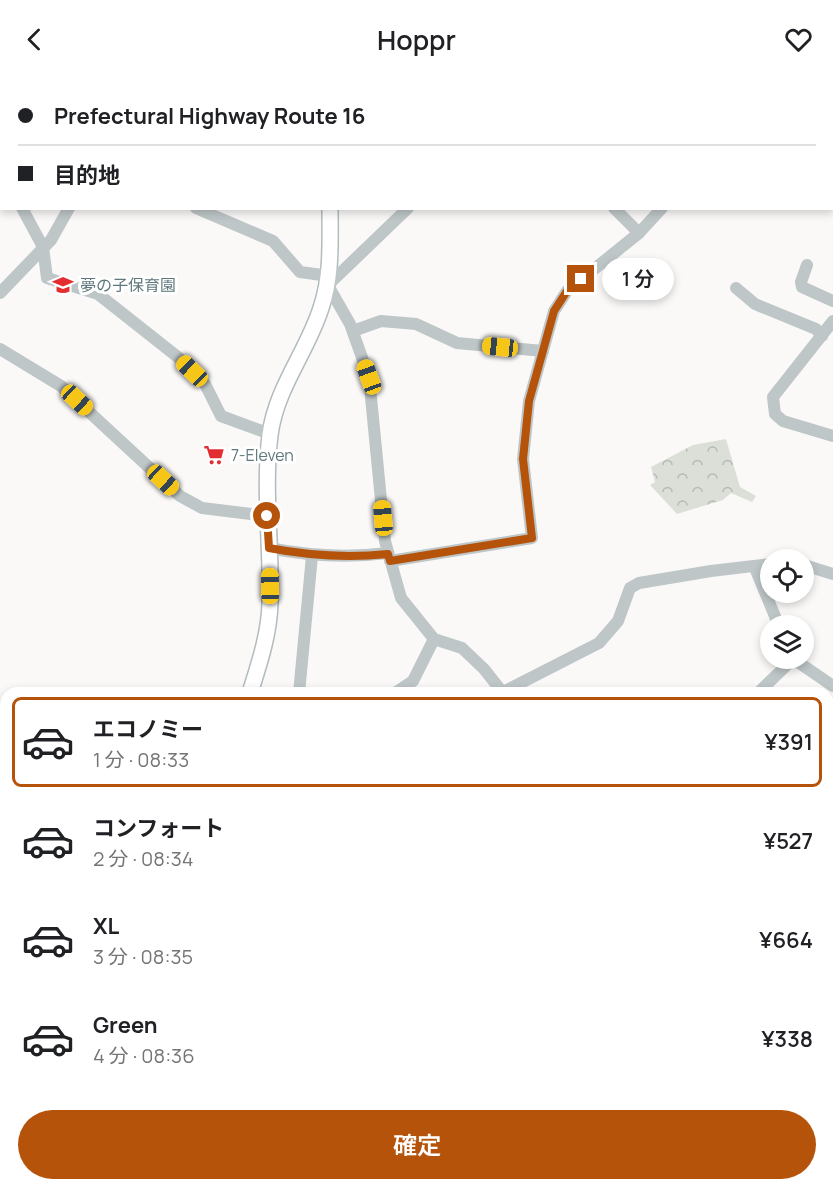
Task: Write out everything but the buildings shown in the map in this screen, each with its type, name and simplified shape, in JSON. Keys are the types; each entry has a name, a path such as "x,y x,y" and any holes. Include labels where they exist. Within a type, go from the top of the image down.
{"main road":[{"path":"252,687 267,636 270,605 267,516 270,434 282,390 321,310 329,284 330,210"}],"street":[{"path":"23,210 44,247 47,278 98,294 179,358 206,384 221,416 270,434"},
{"path":"0,293 51,240 68,210"},
{"path":"201,210 273,241 300,272 322,274 329,284 352,331 369,377 389,557 401,598 434,639 462,648 484,669 498,687"},
{"path":"329,284 406,210"},
{"path":"616,210 639,233"},
{"path":"269,548 312,556 389,557 532,538 523,459 529,401 554,311 567,291 639,233 660,210"},
{"path":"807,265 801,282 802,287 833,301"},
{"path":"736,288 755,304 816,329 822,336"},
{"path":"352,331 381,321 416,324 457,343 543,351"},
{"path":"833,321 773,397 775,414 783,421 833,436"},
{"path":"0,349 61,386 186,500 212,510 267,516"},
{"path":"300,687 312,556"},
{"path":"515,687 599,644 618,621 630,588 639,583 711,571 760,567"},
{"path":"755,568 774,615"},
{"path":"814,568 833,574"},
{"path":"404,687 413,681 434,639"},
{"path":"764,687 782,669"},
{"path":"807,669 833,686"}],"green space":[{"path":"726,439 740,487 756,496 752,502 731,493 723,500 677,514 650,485 655,482 651,467 693,445"}],"place":[{"name":"夢の子保育園","path":"63,285"},
{"name":"7-Eleven","path":"214,455"}],"route":[{"path":"267,516 269,548 312,556 360,557 388,554 390,561 532,538 523,459 529,401 554,311 567,291 581,279"}]}
